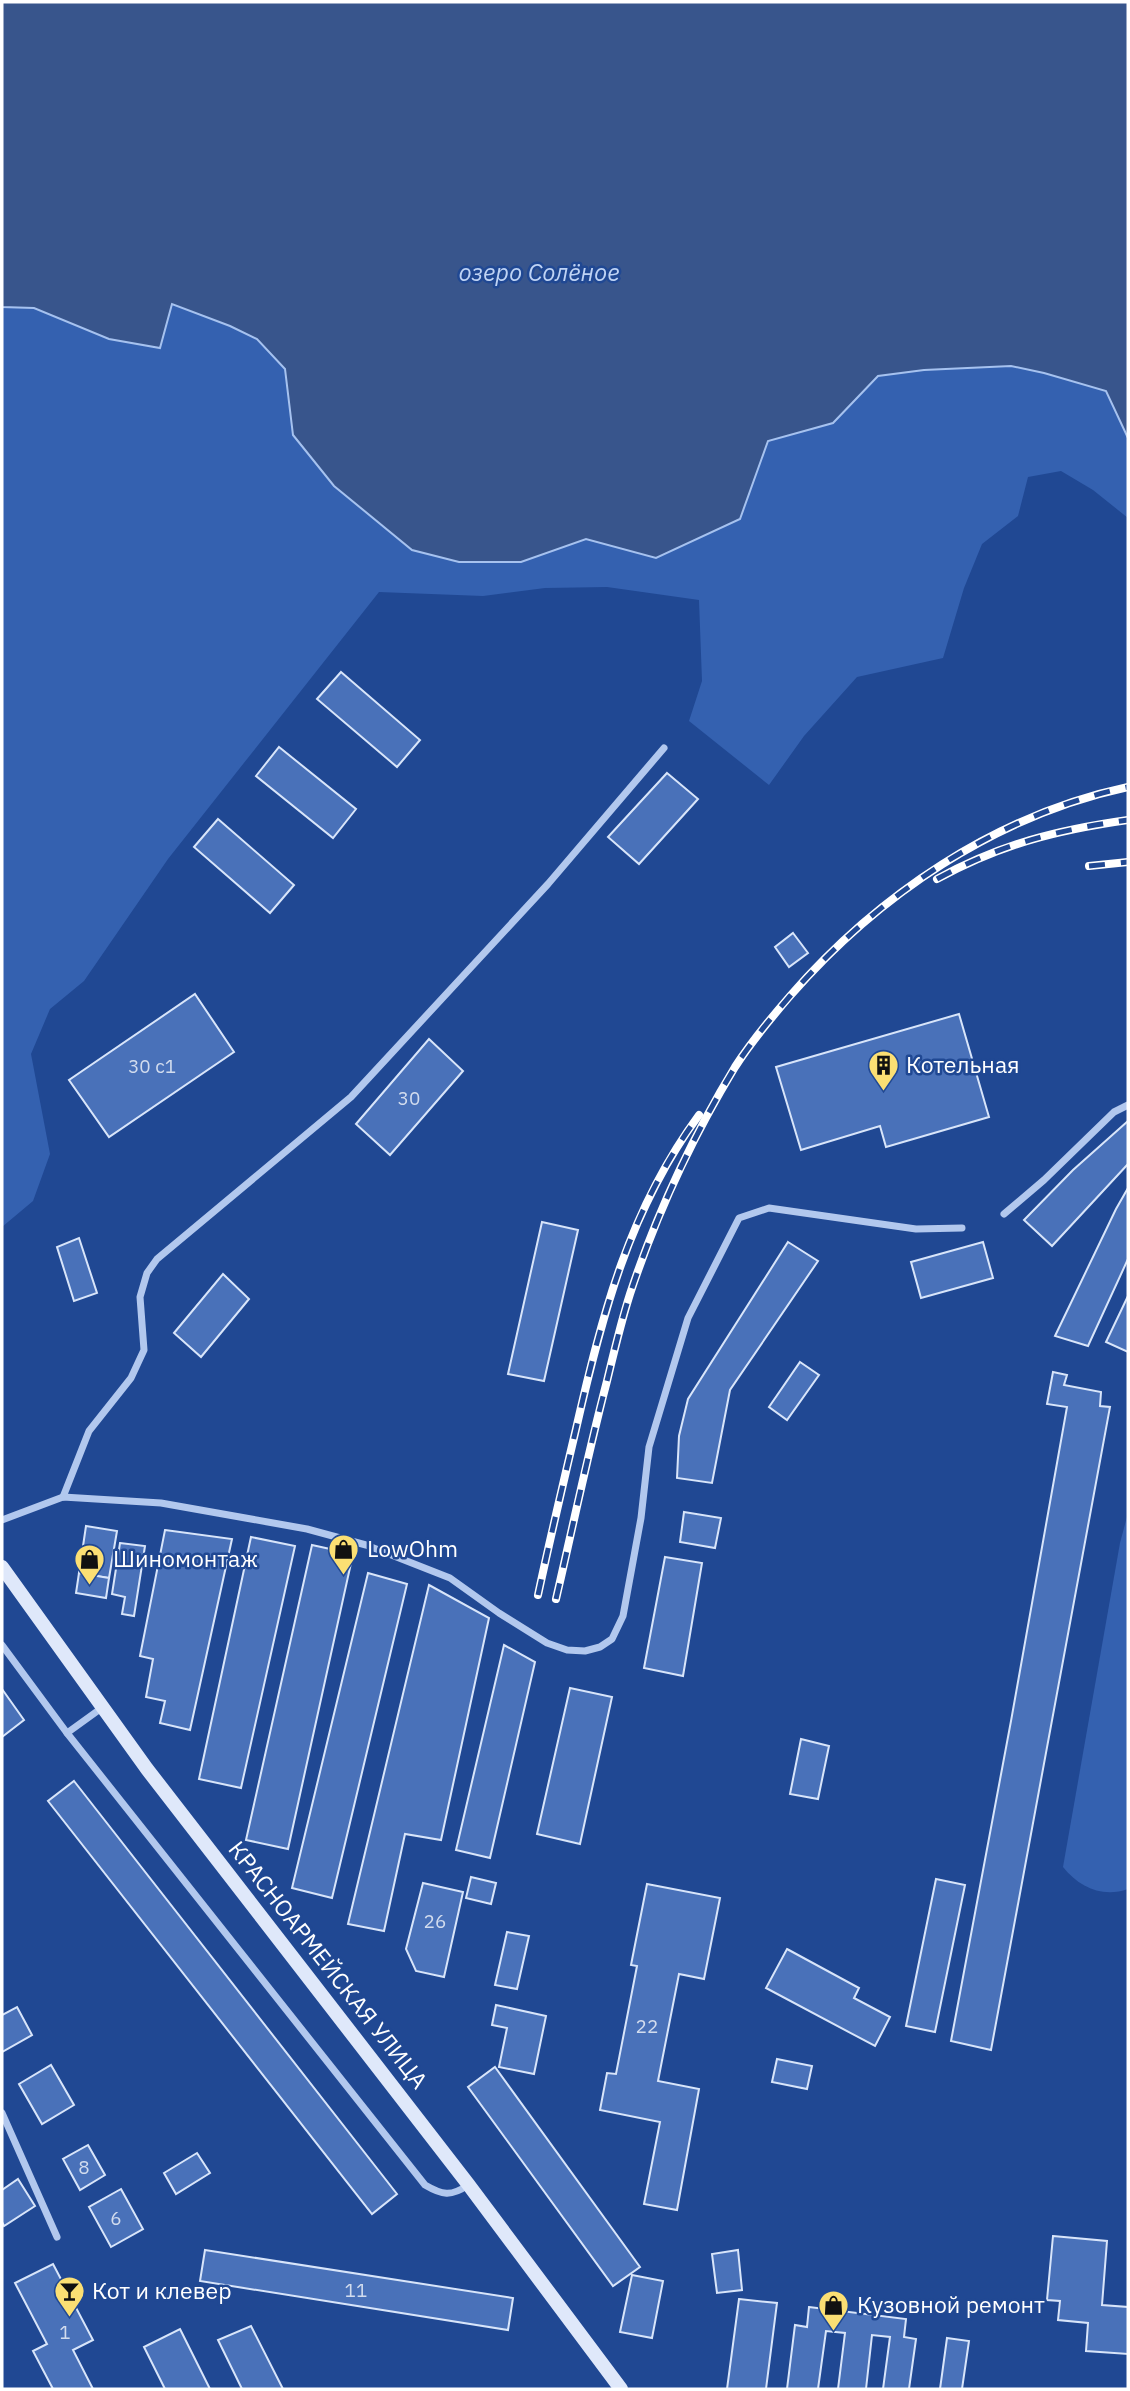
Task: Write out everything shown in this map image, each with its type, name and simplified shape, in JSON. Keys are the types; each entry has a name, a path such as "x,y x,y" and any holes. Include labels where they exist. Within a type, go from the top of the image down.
{"main road":[{"name":"КРАСНОАРМЕЙСКАЯ УЛИЦА","path":"2,1567 147,1769 468,2184 621,2389"}],"street":[{"path":"63,1497 89,1432 131,1378 144,1350 140,1297 147,1273 157,1259 351,1097 548,884 664,748"},
{"path":"1004,1214 1053,1172 1114,1112 1128,1105"},
{"path":"2,1520 63,1497 162,1503 307,1529 366,1545 450,1578 547,1643 567,1650 585,1651 600,1647 612,1639 623,1615 649,1447 688,1318 739,1218 769,1208 916,1229 962,1228"},
{"path":"2,1645 67,1733 425,2185 440,2194 458,2192 468,2184"},
{"path":"67,1733 103,1707"},
{"path":"2,2113 57,2237"}],"shaded area":[{"path":"172,304 257,339 285,369 294,435 334,486 412,550 521,562 586,539 657,558 740,519 768,441 833,423 878,376 924,370 1011,366 1106,391 1128,438 1128,518 1093,490 1061,471 1028,477 1018,516 982,544 964,588 943,658 857,677 804,736 769,785 689,721 702,681 699,600 607,587 545,588 483,596 379,592 168,859 84,981 50,1009 31,1054 50,1154 33,1201 2,1227 2,307 33,308 109,339 160,348"},
{"path":"1128,1513 1128,1889 1109,1892 1084,1885 1063,1867 1120,1543"}],"water":[{"name":"озеро Солёное","path":"2,2 1128,2 1128,438 1106,391 1044,373 1011,366 924,370 878,376 833,423 768,441 740,519 656,558 586,539 521,562 459,562 412,550 334,486 293,435 285,369 257,339 172,304 160,348 109,339 34,308 2,307"}],"building":[{"path":"341,672 420,740 397,767 317,699"},
{"path":"279,747 356,809 333,838 256,776"},
{"path":"667,773 698,799 639,864 608,837"},
{"path":"218,819 294,885 270,913 194,847"},
{"path":"793,933 808,953 789,967 775,947"},
{"path":"195,994 234,1052 109,1137 69,1080"},
{"name":"Котельная","path":"959,1014 989,1117 886,1147 880,1126 801,1150 776,1067"},
{"path":"429,1039 463,1071 390,1155 356,1124"},
{"path":"1128,1121 1128,1164 1052,1246 1024,1220 1073,1170"},
{"path":"1128,1188 1128,1259 1088,1346 1055,1336 1116,1209"},
{"path":"542,1222 578,1230 544,1381 508,1374"},
{"path":"79,1238 97,1293 74,1301 57,1247"},
{"path":"788,1242 818,1261 730,1390 712,1483 677,1478 679,1436 688,1399"},
{"path":"983,1242 993,1278 921,1298 911,1262"},
{"path":"223,1274 249,1299 201,1357 174,1333"},
{"path":"1128,1296 1128,1352 1106,1342"},
{"path":"800,1362 819,1375 787,1420 769,1407"},
{"path":"1053,1372 1067,1375 1064,1385 1101,1392 1100,1406 1110,1407 991,2050 951,2041 1067,1407 1047,1404"},
{"path":"684,1512 721,1518 715,1548 680,1542"},
{"path":"86,1526 117,1531 109,1578 79,1573"},
{"path":"165,1530 232,1539 190,1730 160,1723 165,1701 146,1697 153,1659 140,1656"},
{"path":"251,1537 295,1546 241,1788 199,1779"},
{"path":"120,1543 145,1546 134,1616 122,1614 125,1597 112,1594"},
{"path":"312,1545 353,1554 288,1849 246,1840"},
{"path":"665,1557 702,1563 683,1676 644,1668"},
{"path":"79,1573 109,1578 106,1598 76,1593"},
{"path":"368,1573 407,1584 332,1898 292,1888"},
{"path":"429,1585 489,1618 441,1840 405,1834 384,1931 348,1924"},
{"path":"504,1645 535,1662 490,1858 456,1850"},
{"path":"570,1688 612,1697 580,1844 537,1834"},
{"path":"2,1689 24,1720 2,1737"},
{"path":"801,1739 829,1746 818,1799 790,1794"},
{"path":"74,1781 397,2194 372,2214 48,1801"},
{"path":"471,1877 496,1883 491,1904 466,1898"},
{"path":"936,1879 965,1885 935,2032 906,2026"},
{"path":"423,1883 463,1892 444,1977 416,1971 406,1949"},
{"path":"647,1884 720,1898 704,1979 679,1974 658,2081 699,2089 677,2210 644,2204 660,2122 600,2110 607,2073 616,2074 637,1966 631,1965"},
{"path":"507,1932 529,1936 517,1989 495,1985"},
{"path":"787,1949 859,1988 854,1998 890,2017 875,2046 766,1988"},
{"path":"496,2005 546,2016 534,2074 499,2067 507,2028 492,2025"},
{"path":"17,2007 32,2035 2,2052 2,2015"},
{"path":"777,2059 812,2066 807,2089 772,2082"},
{"path":"51,2065 74,2105 42,2124 19,2084"},
{"path":"495,2067 640,2267 613,2286 468,2087"},
{"path":"88,2145 105,2175 80,2190 63,2159"},
{"path":"197,2153 210,2173 176,2194 164,2173"},
{"path":"18,2179 35,2206 4,2226 2,2190"},
{"path":"121,2189 143,2229 111,2247 89,2207"},
{"path":"1053,2236 1107,2241 1102,2305 1128,2307 1128,2354 1086,2351 1088,2323 1058,2320 1060,2301 1047,2300"},
{"path":"205,2250 513,2298 508,2330 200,2281"},
{"path":"738,2250 742,2290 717,2293 712,2254"},
{"path":"53,2264 93,2340 73,2350 93,2389 53,2389 33,2351 47,2344 15,2283"},
{"path":"632,2275 663,2281 652,2338 620,2332"},
{"path":"739,2299 777,2303 766,2389 727,2389"},
{"path":"809,2307 906,2319 904,2337 916,2339 909,2389 883,2389 890,2337 872,2335 866,2389 838,2389 845,2333 826,2331 818,2389 787,2389 795,2325 807,2327"},
{"path":"251,2326 283,2389 242,2389 218,2340"},
{"path":"180,2329 210,2389 165,2389 144,2347"},
{"path":"947,2338 969,2341 962,2389 940,2389"}],"railway":[{"path":"556,1599 615,1348 640,1264 690,1149 719,1094 748,1048 824,959 861,925 942,864 1032,817 1079,800 1128,787"},
{"path":"937,879 984,856 1030,840 1128,820"},
{"path":"1089,866 1128,862"},
{"path":"538,1595 596,1345 621,1265 654,1188 699,1115"}],"place":[{"name":"Котельная","path":"883,1092"},
{"name":"LowOhm","path":"344,1576"},
{"name":"Шиномонтаж","path":"90,1586"},
{"name":"Кот и клевер","path":"69,2318"},
{"name":"Кузовной ремонт","path":"834,2332"}]}
